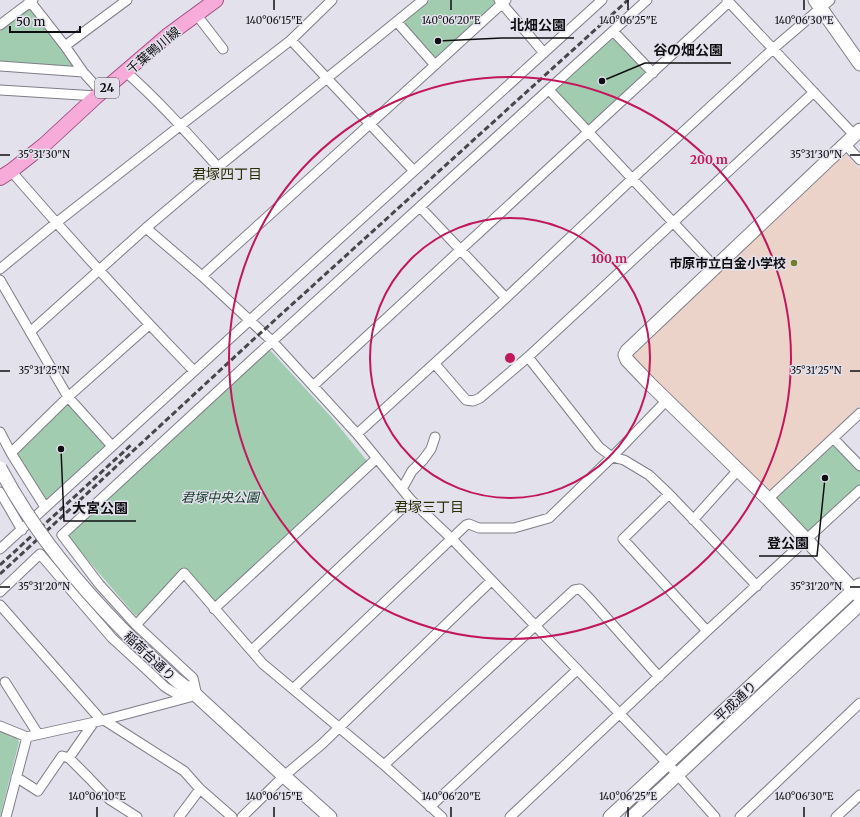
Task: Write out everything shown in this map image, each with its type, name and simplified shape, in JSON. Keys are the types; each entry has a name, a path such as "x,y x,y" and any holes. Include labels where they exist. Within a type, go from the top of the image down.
{"main road":[{"name":"千葉鴨川線","path":"5,175 44,145 167,36 213,1"}],"street":[{"path":"65,46 127,0"},
{"path":"0,269 180,125 291,40 332,0"},
{"path":"30,332 146,228 218,167 423,0"},
{"path":"0,549 602,0"},
{"path":"197,696 193,678 136,625 100,584 62,535 272,341 647,0"},
{"path":"0,25 30,1 65,46 99,95"},
{"path":"202,276 436,65 502,1 544,53"},
{"path":"313,386 653,73 728,1 774,48 854,137 860,160"},
{"path":"357,434 394,399 435,364 822,2 860,64"},
{"path":"196,14 223,49"},
{"path":"397,22 436,65"},
{"path":"613,30 653,73"},
{"path":"291,40 369,125 414,171"},
{"path":"0,66 83,72"},
{"path":"126,72 151,94 218,167"},
{"path":"0,100 1,90 99,95"},
{"path":"549,90 715,267"},
{"path":"435,364 466,400 473,401 480,398 528,357 814,92"},
{"path":"854,137 715,267 627,351 625,355 627,360 643,377 768,499 806,540 858,590"},
{"path":"5,175 56,223 149,325 194,371"},
{"path":"420,207 506,298"},
{"path":"146,228 202,276 272,341 357,434 411,500 452,539 668,764 715,817"},
{"path":"0,280 68,397 112,446"},
{"path":"11,453 68,397 149,325"},
{"path":"528,357 599,447 612,457 624,460 650,474 757,586"},
{"path":"293,689 466,525 469,524 479,528 514,528 549,518 612,457 667,400"},
{"path":"768,499 860,413"},
{"path":"0,432 11,453 45,507"},
{"path":"402,489 412,471 431,449 435,437"},
{"path":"833,438 860,466"},
{"path":"214,609 376,459"},
{"name":"稲荷台通り","path":"0,468 27,513 56,553 87,590 137,644 176,680 197,696 330,817"},
{"path":"693,520 738,470"},
{"path":"510,817 860,490"},
{"path":"0,492 22,530"},
{"path":"669,494 623,539 708,631"},
{"path":"252,650 411,500"},
{"path":"0,592 40,554 112,638 165,687 175,693 197,696"},
{"path":"136,625 184,573 263,664 339,726 442,817"},
{"path":"242,817 284,776 322,744 491,580"},
{"path":"384,765 574,590 580,589 659,677"},
{"name":"平成通り","path":"610,817 858,590"},
{"name":"平成通り","path":"632,817 860,604"},
{"path":"0,605 100,720 184,772 200,789 232,817"},
{"path":"430,806 577,670"},
{"path":"5,682 38,734"},
{"path":"0,726 27,737 197,696"},
{"path":"740,817 860,703"},
{"path":"69,758 100,720"},
{"path":"6,817 27,737"},
{"path":"16,777 38,791 62,756 69,758 109,799 137,817"},
{"path":"179,817 200,789"},
{"path":"836,817 860,795"}],"shaded area":[{"name":"市原市立白金小学校","path":"844,153 860,169 860,406 767,494 631,358"}],"green space":[{"path":"430,0 494,0 495,6 438,57 434,57 404,25 405,21"},
{"path":"30,2 83,72 0,66 0,25"},
{"path":"612,38 616,38 646,71 646,74 592,124 588,124 557,92 557,87"},
{"name":"君塚中央公園","path":"268,351 271,351 333,419 367,461 218,601 213,601 183,567 140,616 135,615 69,538 69,533"},
{"path":"68,397 112,446 45,507 11,453"},
{"path":"833,438 860,466 860,490 806,541 768,499"},
{"path":"0,731 17,738 19,742 0,817"}],"railway":[{"path":"0,574 255,338 628,0"},
{"path":"0,565 131,445"}],"place":[{"name":"北畑公園","path":"438,41"},
{"name":"谷の畑公園","path":"602,81"},
{"name":"市原市立白金小学校","path":"794,263"},
{"name":"大宮公園","path":"61,449"},
{"name":"登公園","path":"825,478"}],"district":[{"name":"君塚四丁目","path":"227,174"},
{"name":"君塚三丁目","path":"429,507"}]}
